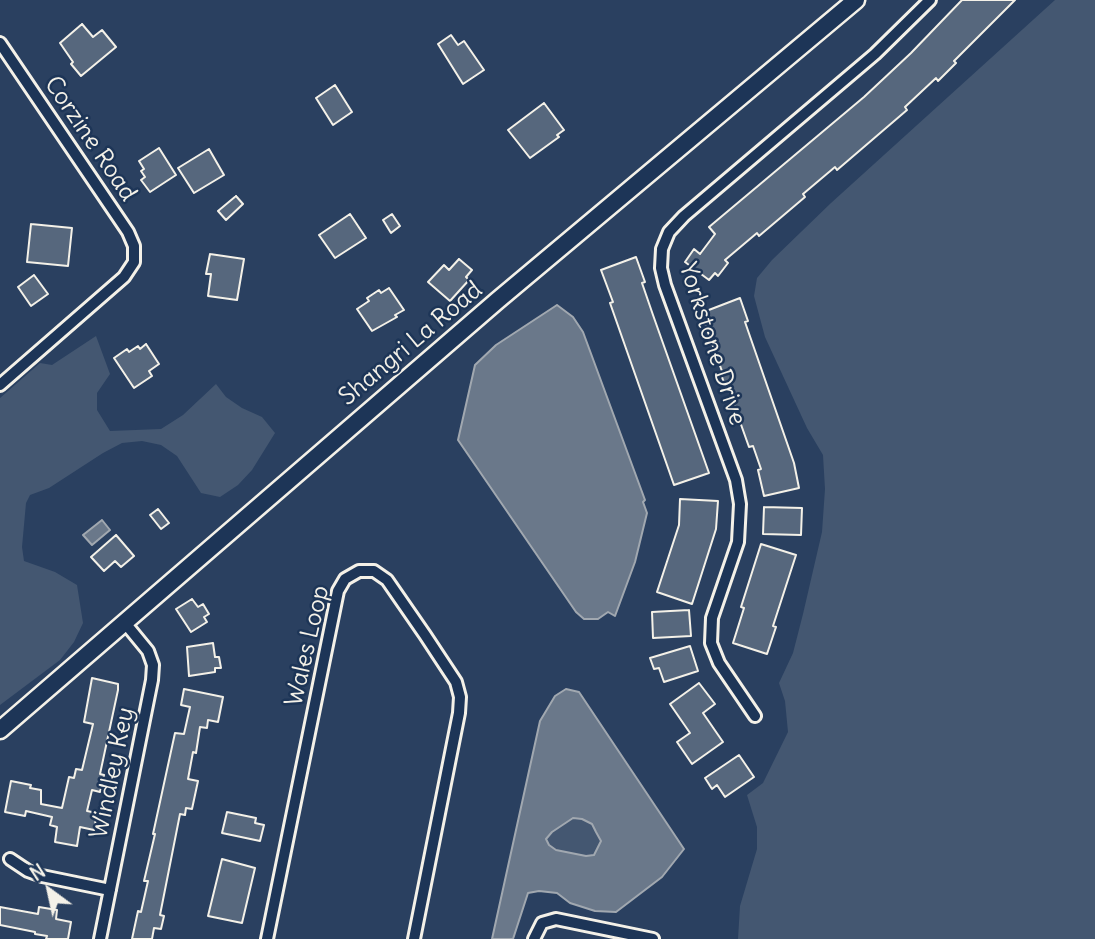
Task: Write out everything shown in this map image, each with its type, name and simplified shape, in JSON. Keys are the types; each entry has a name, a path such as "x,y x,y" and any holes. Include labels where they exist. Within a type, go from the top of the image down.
{"street":[{"name":"Shangri La Road","path":"0,730 125,623 169,581 508,291 856,0"},
{"name":"Yorkstone Drive","path":"755,716 719,663 711,643 712,618 738,542 740,504 736,480 665,285 661,268 662,249 669,232 684,216 875,54 930,0"},
{"name":"Corzine Road","path":"0,43 128,232 134,247 134,262 124,277 0,385"},
{"name":"Wales Loop","path":"267,939 338,591 345,579 359,571 374,571 387,580 456,682 460,697 414,939"},
{"name":"Windley Key","path":"100,939 152,680 153,664 148,651 125,623"},
{"path":"10,859 28,871 42,876 110,890"},
{"path":"534,939 542,923 556,919 604,934 653,939"}],"shaded area":[{"path":"1055,0 1095,0 1095,939 738,939 740,906 757,849 757,827 747,795 763,783 788,732 785,701 779,683 793,653 803,614 822,532 825,489 823,455 807,428 765,337 754,296 757,278 831,203"},
{"path":"557,305 573,317 583,332 645,500 643,502 647,513 635,562 615,616 608,612 598,619 584,619 576,612 458,440 475,365 496,345"},
{"path":"96,336 110,374 97,393 97,410 110,431 161,429 183,415 216,384 226,397 262,417 275,433 252,470 238,485 220,497 201,493 177,456 161,445 142,441 122,443 49,488 30,495 26,503 22,547 24,561 55,572 77,585 83,623 74,642 60,660 0,705 0,398 40,363 52,365"},
{"path":"102,520 110,530 92,545 83,535"},
{"path":"566,689 579,692 684,849 662,877 616,912 595,911 570,903 557,893 528,893 513,939 492,939 540,721 555,696","holes":["573,818 592,824 601,841 594,855 556,850 549,845 546,839 552,832"]},
{"path":"573,818 592,824 601,841 594,855 556,850 549,845 546,839 552,831"}],"building":[{"path":"962,0 1015,0 954,61 956,63 938,81 936,78 905,107 907,110 837,170 835,167 803,194 805,197 759,236 757,233 725,260 728,263 718,276 715,273 709,280 685,262 694,249 700,254 715,234 709,227 864,97"},
{"path":"82,24 93,37 102,30 116,47 81,76 60,43"},
{"path":"451,35 458,45 464,41 484,70 463,84 438,44"},
{"path":"335,85 352,112 333,125 316,98"},
{"path":"544,103 564,130 557,135 559,137 530,158 508,130"},
{"path":"159,148 176,175 150,192 141,180 145,177 139,161"},
{"path":"209,149 224,175 194,193 178,168"},
{"path":"236,196 243,204 226,220 218,211"},
{"path":"350,214 366,238 335,258 319,235"},
{"path":"392,214 400,226 391,233 383,220"},
{"path":"31,224 72,228 68,266 27,262"},
{"path":"210,254 244,259 237,300 208,296 211,274 206,274"},
{"path":"636,257 645,282 642,283 709,473 674,485 601,270"},
{"path":"459,259 472,270 466,277 469,280 450,301 428,282 444,265 449,270"},
{"path":"34,275 48,294 31,306 18,287"},
{"path":"389,288 404,310 372,331 357,309 379,290 381,293"},
{"path":"740,298 748,321 745,322 794,463 799,488 764,496 758,470 761,469 753,446 749,447 728,388 726,389 701,313"},
{"path":"146,344 159,364 149,371 152,376 134,388 114,358 127,349 129,352"},
{"path":"680,499 718,501 716,529 692,604 657,592 679,525"},
{"path":"764,507 802,508 801,535 763,534"},
{"path":"158,509 169,523 161,529 150,515"},
{"path":"116,535 134,556 121,567 115,561 104,571 91,557"},
{"path":"761,544 796,555 773,626 776,627 767,654 733,643"},
{"path":"192,599 198,607 203,604 209,614 204,617 207,622 191,632 176,609"},
{"path":"689,610 691,636 653,638 652,612"},
{"path":"213,643 215,657 219,657 221,668 215,668 215,672 189,676 187,647"},
{"path":"690,646 698,671 664,682 659,668 654,669 650,658"},
{"path":"92,678 118,684 118,690 100,774 104,775 100,792 92,790 87,811 97,813 94,830 80,827 77,846 55,842 57,827 50,825 52,817 26,811 25,816 5,812 11,781 41,790 41,804 62,808 69,777 74,778 76,769 82,770 93,724 84,722"},
{"path":"699,683 715,704 703,713 723,742 692,764 677,742 690,733 670,704"},
{"path":"184,689 223,697 218,722 208,720 207,728 200,727 196,753 193,752 188,779 198,781 192,809 186,808 185,815 180,814 160,915 164,916 161,929 154,928 152,939 132,939 148,881 144,881 175,733 184,734 190,707 181,705"},
{"path":"739,755 754,777 725,797 717,785 712,789 705,778"},
{"path":"227,812 256,818 255,823 264,825 260,841 222,833"},
{"path":"222,859 255,868 242,923 208,916"},
{"path":"0,907 38,914 39,907 57,910 56,919 71,922 68,939 46,939 47,936 35,932 0,925"}]}
